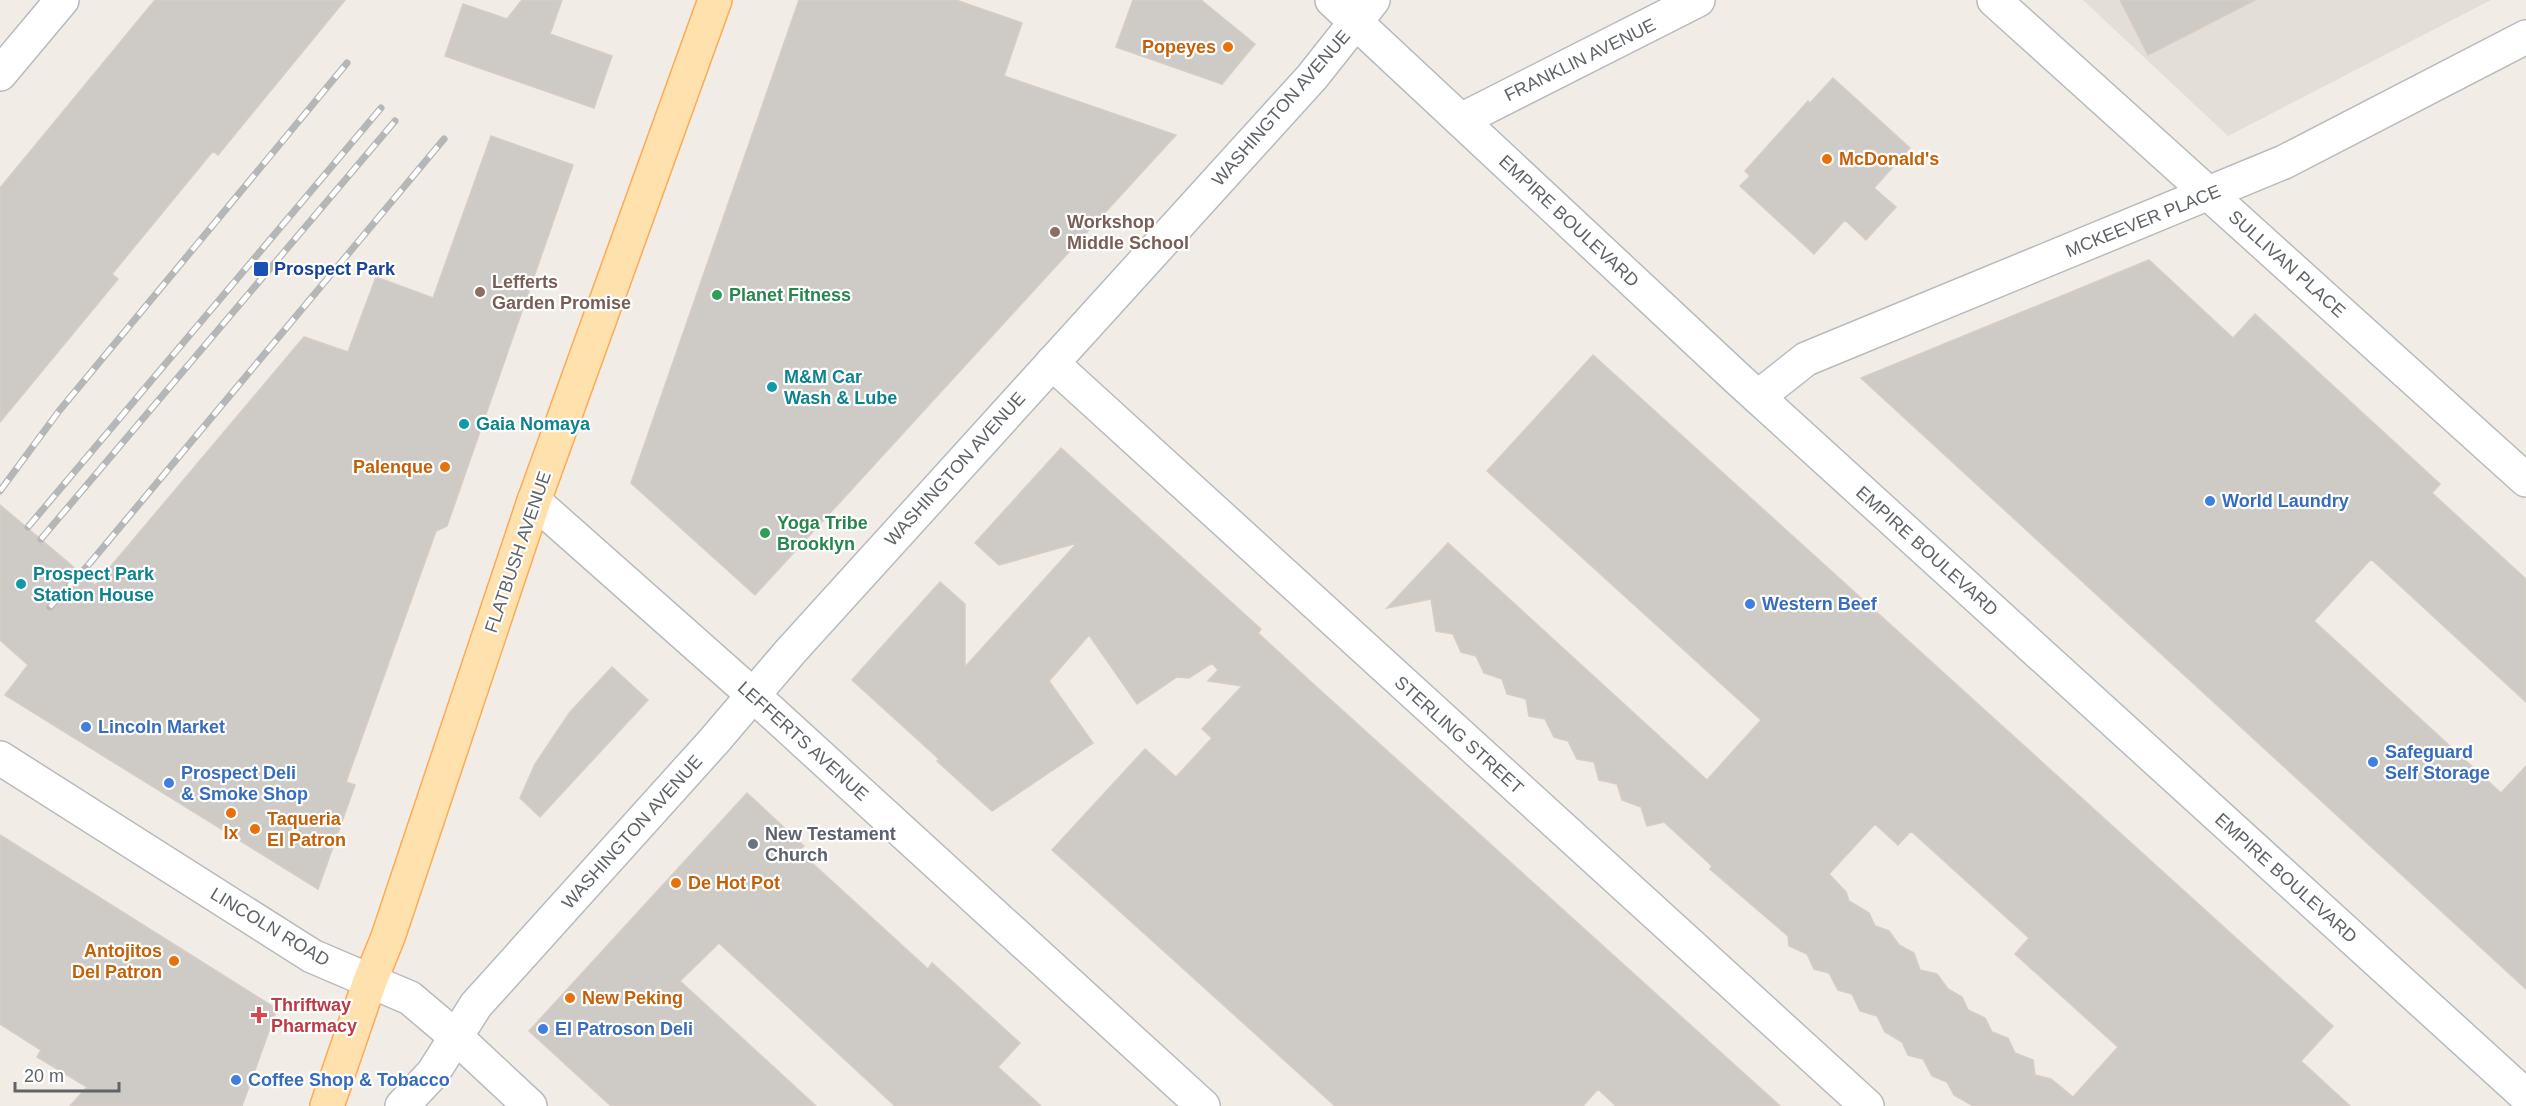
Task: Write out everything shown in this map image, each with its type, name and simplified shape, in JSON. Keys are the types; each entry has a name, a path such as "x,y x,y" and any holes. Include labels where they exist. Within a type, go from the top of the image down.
{"main road":[{"name":"FLATBUSH AVENUE","path":"327,1106 370,981 388,938 534,501 715,0"}],"street":[{"path":"0,74 62,0"},
{"name":"EMPIRE BOULEVARD","path":"1332,0 1365,11 1461,120 1758,397 2526,1096"},
{"name":"FRANKLIN AVENUE","path":"1461,120 1698,0"},
{"name":"SULLIVAN PLACE","path":"1994,0 2526,480"},
{"name":"WASHINGTON AVENUE","path":"402,1106 433,1073 476,1005 1312,77 1365,11"},
{"name":"MCKEEVER PLACE","path":"1758,397 1806,359 2284,162 2526,37"},
{"name":"STERLING STREET","path":"1052,363 1867,1106"},
{"name":"LEFFERTS AVENUE","path":"534,501 753,695 1203,1106"},
{"name":"LINCOLN ROAD","path":"0,758 312,956 410,998 530,1106"}],"shaded area":[{"path":"2083,0 2491,0 2228,136"}],"building":[{"path":"155,0 345,0 218,155 213,151 112,274 118,279 0,422 0,188"},
{"path":"522,0 562,0 550,34 612,56 594,108 445,56 463,4 507,19"},
{"path":"799,0 956,0 1022,23 1004,76 1176,135 755,595 631,483"},
{"path":"1133,0 1201,0 1255,44 1222,84 1116,47"},
{"path":"2120,0 2255,0 2148,55"},
{"name":"McDonald's","path":"1833,78 1910,148 1874,188 1896,207 1866,240 1845,220 1814,254 1740,186 1750,176 1745,171 1808,101 1810,103"},
{"path":"491,136 573,165 447,526 436,531 346,782 355,785 318,889 5,695 28,665 0,640 0,505 95,585 304,337 348,352 376,277 433,298"},
{"path":"2149,260 2233,338 2255,314 2440,484 2432,493 2526,579 2526,702 2371,559 2314,621 2501,793 2526,766 2526,989 1861,378"},
{"path":"1593,355 2333,1026 2301,1061 2350,1106 1973,1106 1954,1095 1947,1082 1932,1076 1923,1059 1908,1055 1902,1042 1885,1032 1877,1016 1860,1011 1852,994 1838,990 1829,973 1814,969 1807,954 1789,946 1788,936 1710,869 1712,866 1664,822 1647,826 1641,807 1622,800 1617,784 1599,780 1594,762 1577,759 1568,741 1554,737 1545,719 1529,716 1526,699 1507,694 1502,679 1484,673 1476,656 1461,652 1453,634 1436,631 1431,599 1387,608 1448,543 1707,780 1761,720 1487,471","holes":["1875,824 1898,845 1911,831 2029,938 2015,954 2118,1047 2073,1097 2051,1079 2035,1075 2033,1060 2015,1053 2008,1038 1992,1032 1985,1018 1968,1010 1962,997 1948,989 1937,974 1920,970 1914,953 1899,945 1889,931 1875,926 1869,913 1849,901 1846,892 1829,874"]},
{"path":"1061,448 1261,629 1258,633 1310,681 1780,1106 1616,1106 1598,1089 1583,1106 1335,1106 1052,850 1145,749 1176,777 1212,738 1202,729 1242,686 1208,681 1218,670 1212,663 1189,678 1177,677 1137,704 1089,635 1049,681 1093,743 992,811 937,761 939,759 852,680 940,582 965,604 965,667 1077,543 999,565 975,543"},
{"path":"612,667 648,700 540,817 520,798 535,764 570,712"},
{"path":"747,793 804,846 799,851 928,969 932,963 1020,1043 998,1067 1041,1106 895,1106 719,943 680,981 816,1106 611,1106 529,1031"},
{"path":"0,835 277,1009 242,1106 70,1106 87,1087 37,1057 41,1050 0,1024"}],"railway":[{"path":"0,491 59,411 347,63"},
{"path":"28,527 381,108"},
{"path":"41,539 395,121"},
{"path":"50,607 90,563 444,139"}],"place":[{"name":"Popeyes","path":"1228,47"},
{"name":"McDonald's","path":"1827,159"},
{"name":"Workshop Middle School","path":"1055,232"},
{"name":"Prospect Park","path":"261,269"},
{"name":"Lefferts Garden Promise","path":"480,292"},
{"name":"Planet Fitness","path":"717,295"},
{"name":"M&M Car Wash & Lube","path":"772,387"},
{"name":"Gaia Nomaya","path":"464,424"},
{"name":"Palenque","path":"445,467"},
{"name":"World Laundry","path":"2210,501"},
{"name":"Yoga Tribe Brooklyn","path":"765,533"},
{"name":"Prospect Park Station House","path":"21,584"},
{"name":"Western Beef","path":"1750,604"},
{"name":"Lincoln Market","path":"86,727"},
{"name":"Safeguard Self Storage","path":"2373,762"},
{"name":"Prospect Deli & Smoke Shop","path":"169,783"},
{"name":"Ix","path":"231,813"},
{"name":"Taqueria El Patron","path":"255,829"},
{"name":"New Testament Church","path":"753,844"},
{"name":"De Hot Pot","path":"676,883"},
{"name":"Antojitos Del Patron","path":"174,961"},
{"name":"New Peking","path":"570,998"},
{"name":"Thriftway Pharmacy","path":"259,1015"},
{"name":"El Patroson Deli","path":"543,1029"},
{"name":"Coffee Shop & Tobacco","path":"236,1080"}]}
